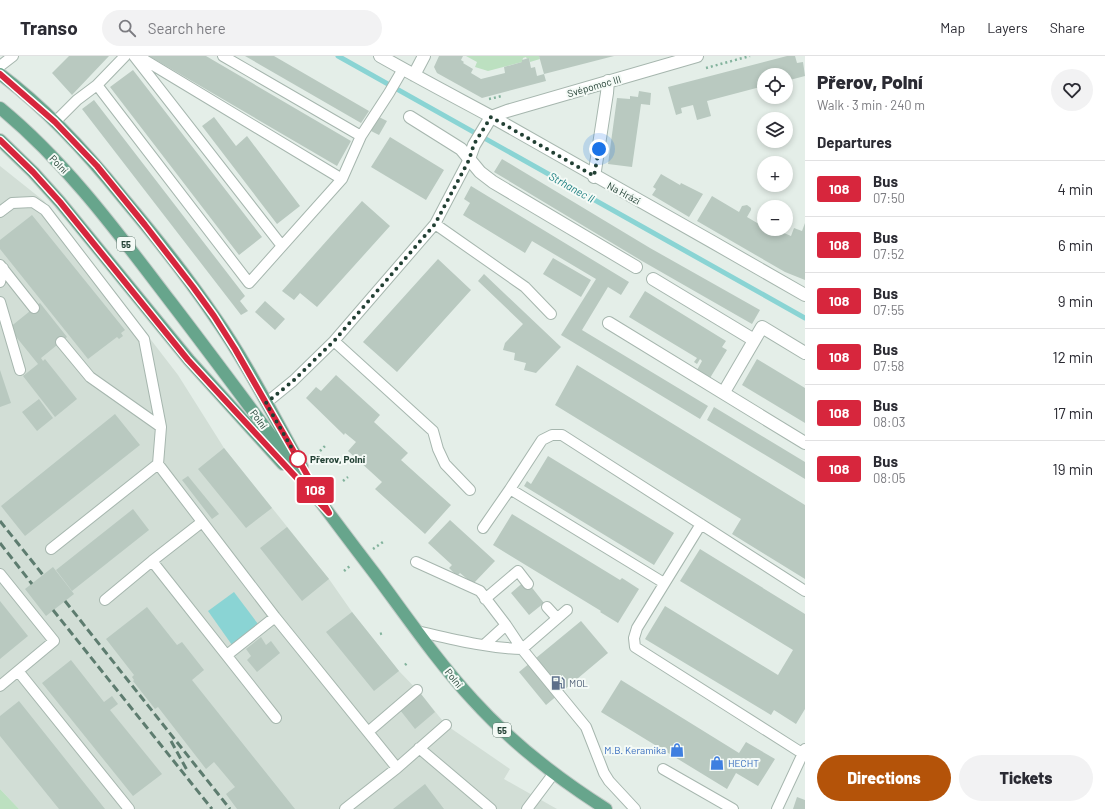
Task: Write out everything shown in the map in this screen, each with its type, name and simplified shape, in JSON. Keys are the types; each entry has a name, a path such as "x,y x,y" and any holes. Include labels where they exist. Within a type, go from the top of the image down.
{"main road":[{"path":"0,74 55,122 97,166 193,287 235,349 329,513"},
{"name":"Polní","path":"0,108 42,146 90,198 209,353 454,679 511,738 554,773 606,809"},
{"path":"0,140 33,172 60,202 188,360 329,513"}],"street":[{"name":"Na Hrázi","path":"380,56 656,209 805,295"},
{"path":"414,75 424,56"},
{"name":"Svépomoc III","path":"491,117 608,81 697,56"},
{"path":"594,176 608,93 608,81"},
{"path":"410,117 461,149 480,172 492,182 636,267"},
{"path":"469,160 474,144 491,117"},
{"path":"653,279 754,340"},
{"path":"609,323 724,392 805,443"},
{"path":"724,392 762,327 805,353"}],"lane":[{"path":"0,66 13,56"},
{"path":"55,122 77,100 97,85 125,56"},
{"path":"134,56 282,246"},
{"path":"138,56 342,179"},
{"path":"223,56 361,136"},
{"path":"97,85 249,283 342,179 361,136 389,94 402,69"},
{"path":"266,403 293,381 334,341 435,224 469,160"},
{"path":"0,212 12,202 33,202 44,210 144,339 161,427 158,464 275,617 397,768"},
{"path":"435,224 525,287 551,314"},
{"path":"0,282 1,266"},
{"path":"1,266 34,308"},
{"path":"0,302 20,370"},
{"path":"334,341 433,431 438,449 445,464 470,490"},
{"path":"61,342 90,377 161,427"},
{"path":"483,528 542,440 552,435 562,435 805,591"},
{"path":"51,549 158,464"},
{"path":"510,489 664,583"},
{"path":"105,600 202,522"},
{"path":"701,524 636,628 634,638 635,647 804,752 777,809"},
{"path":"152,562 276,718"},
{"path":"416,562 480,591 522,649 586,727 604,773 609,781 635,809"},
{"path":"485,599 518,571 528,584"},
{"path":"0,574 54,641 0,686"},
{"path":"547,607 557,618"},
{"path":"417,631 501,648 522,649 567,610"},
{"path":"227,655 275,617"},
{"path":"484,645 506,625"},
{"path":"18,671 129,809"},
{"path":"368,732 417,690"},
{"path":"346,809 397,768 446,725"},
{"path":"419,748 486,807"},
{"path":"663,769 733,809"},
{"path":"527,809 554,773"}],"path":[{"path":"488,100 508,95"},
{"path":"320,451 325,446"},
{"path":"343,481 348,478"}],"shaded area":[{"path":"0,166 44,201 178,375 224,448 329,579 352,612 399,671 421,694 446,725 510,769 504,779 557,809 19,809 0,789"}],"green space":[{"path":"466,56 539,56 540,59 530,62 529,58 527,59 526,57 523,58 522,62 488,71 475,67 477,62"},
{"path":"0,789 19,809 0,809"}],"water":[{"path":"234,592 258,624 232,645 208,611"}],"building":[{"path":"69,56 109,56 72,95 52,73"},
{"path":"149,56 206,56 351,141 337,166"},
{"path":"245,56 274,56 369,111 361,123"},
{"path":"439,56 463,56 461,60 464,62 463,63 473,69 471,73 481,79 505,73 504,67 522,62 522,60 529,58 531,68 535,67 537,76 544,74 546,81 482,98 437,73 434,67"},
{"path":"539,56 614,56 544,74"},
{"path":"787,56 795,56 797,63 803,62 805,76 793,79 793,68 757,68 757,88 707,101 711,116 697,120 693,105 681,108 682,113 676,115 668,87"},
{"path":"133,70 262,237 239,255 110,87"},
{"path":"639,91 651,93 650,105 641,104 632,167 608,164 617,98 630,99 630,96 638,97"},
{"path":"94,100 245,296 240,301 248,311 241,315 82,109"},
{"path":"214,117 236,146 247,136 300,206 277,224 202,126"},
{"path":"379,117 387,121 379,135 371,131"},
{"path":"390,137 444,170 426,200 371,167"},
{"path":"502,159 650,248 760,310 752,324 642,261 494,172"},
{"path":"661,174 680,185 681,183 703,194 689,217 652,195 656,189 653,187"},
{"path":"471,186 629,282 621,295 608,287 582,330 708,406 700,419 561,335 596,279 532,241 525,253 463,215 470,203 464,199"},
{"path":"712,196 739,212 742,206 747,205 751,208 747,217 757,223 757,236 793,236 794,228 802,231 805,223 805,280 785,272 697,221"},
{"path":"362,201 390,226 317,307 300,293 294,300 282,291"},
{"path":"32,215 125,330 121,333 123,336 119,339 117,337 88,359 0,249 0,240"},
{"path":"553,258 591,280 581,297 543,274"},
{"path":"438,259 471,290 397,372 363,342"},
{"path":"484,274 561,347 536,373 524,370 526,363 514,360 515,353 503,350 505,343 523,324 478,281"},
{"path":"645,291 726,341 722,347 727,350 710,378 697,370 702,361 700,359 697,364 694,362 697,358 629,317"},
{"path":"265,301 285,319 275,330 255,312"},
{"path":"40,303 67,337 41,358 43,361 45,359 77,399 55,417 23,376 38,364 9,328"},
{"path":"757,359 805,388 805,423 742,385"},
{"path":"577,365 805,505 805,579 732,534 741,519 555,405"},
{"path":"0,370 11,403 0,407"},
{"path":"336,375 380,415 374,422 408,453 401,460 451,505 425,534 375,489 382,482 348,451 356,442 345,433 344,435 306,398 316,387 321,391"},
{"path":"39,399 53,418 37,431 22,412"},
{"path":"714,407 805,462 805,479 707,420"},
{"path":"115,414 140,445 25,536 1,506"},
{"path":"224,448 272,508 246,528 198,469"},
{"path":"548,456 674,533 654,565 524,486 527,481 531,484"},
{"path":"188,476 219,514 212,519 182,480"},
{"path":"133,509 149,530 72,591 56,570"},
{"path":"512,514 620,580 622,578 639,589 618,623 493,545"},
{"path":"450,520 495,561 473,584 460,573 457,576 449,568 452,565 428,543"},
{"path":"287,527 329,579 302,601 260,548"},
{"path":"700,549 805,614 805,709 796,724 774,710 771,715 645,639 665,606 778,675 793,650 680,581"},
{"path":"53,567 74,594 46,616 25,589"},
{"path":"526,580 544,603 529,615 511,593"},
{"path":"0,601 28,636 0,659"},
{"path":"147,607 177,645 182,642 204,670 192,680 295,809 237,809 226,794 235,787 214,762 206,769 158,707 155,709 133,681 134,680 132,677 134,675 106,639"},
{"path":"352,612 399,671 374,691 326,632"},
{"path":"581,621 608,653 546,705 519,672"},
{"path":"261,637 266,645 271,641 280,653 257,672 247,660 251,656 246,649"},
{"path":"71,660 104,702 112,696 118,704 110,710 162,774 133,796 42,683"},
{"path":"621,680 739,753 746,742 775,759 758,786 736,773 727,789 601,712"},
{"path":"421,694 435,712 415,729 400,710"},
{"path":"19,701 105,809 59,809 0,736 0,716"},
{"path":"425,784 444,809 393,809"},
{"path":"797,797 805,800 805,809 793,809"}],"waterway":[{"name":"Strhanec II","path":"338,56 805,318"}],"railway":[{"path":"0,521 43,575"},
{"path":"0,543 32,584"},
{"path":"65,601 230,809"},
{"path":"53,610 212,809"},
{"path":"171,741 188,772"}],"bus line":[{"name":"108","path":"0,74 64,130 97,166 193,287 235,349 329,513 188,360 60,202 17,155 0,140"}],"place":[{"name":"Přerov, Polní","path":"298,459"},
{"name":"MOL","path":"558,683"},
{"name":"M.B. Keramika","path":"677,750"},
{"name":"HECHT","path":"717,763"}],"route":[{"path":"298,459 266,403 293,381 334,341 435,224 469,160 474,144 491,117 594,176 599,149"}]}
